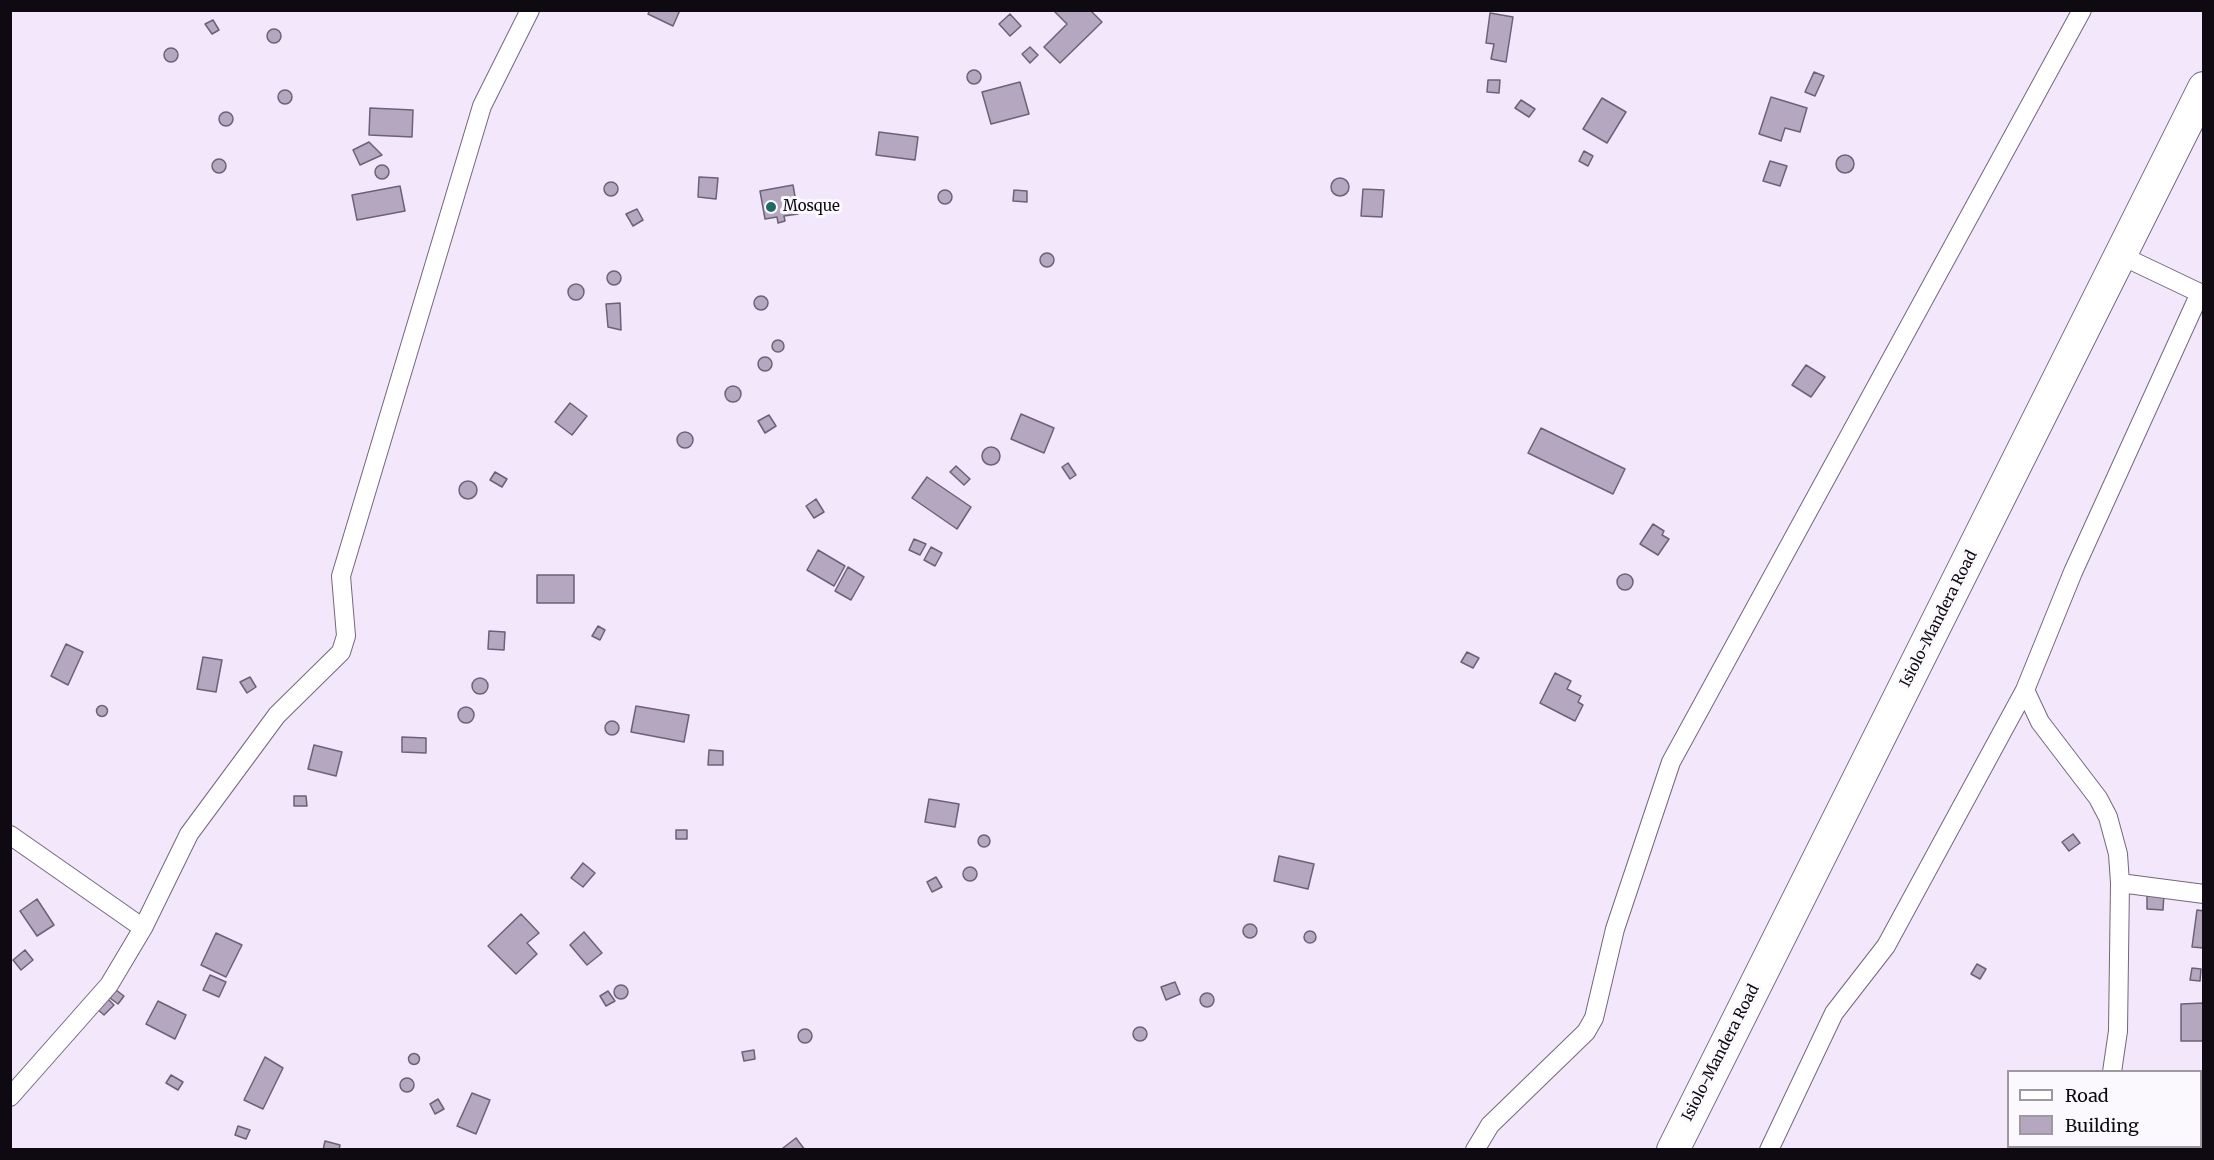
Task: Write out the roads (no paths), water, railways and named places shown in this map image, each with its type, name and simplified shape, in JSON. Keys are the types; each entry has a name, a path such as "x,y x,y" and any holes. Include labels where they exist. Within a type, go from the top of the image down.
{"highway":[{"name":"Isiolo-Mandera Road","path":"1673,1149 2204,88"}],"street":[{"path":"10,1097 109,985 144,928 189,834 277,715 341,652 346,636 341,576 482,106 530,10"},
{"path":"1475,1149 1490,1125 1586,1032 1594,1018 1615,929 1671,762 2082,10"},
{"path":"1769,1149 1834,1013 1886,946 2025,690 2073,572 2202,294 2120,255"},
{"path":"2025,690 2040,722 2103,807 2118,854 2120,883 2118,1031 2112,1070"},
{"path":"10,835 144,928"},
{"path":"2120,883 2204,894"}],"place":[{"name":"Mosque","path":"771,207"}]}
